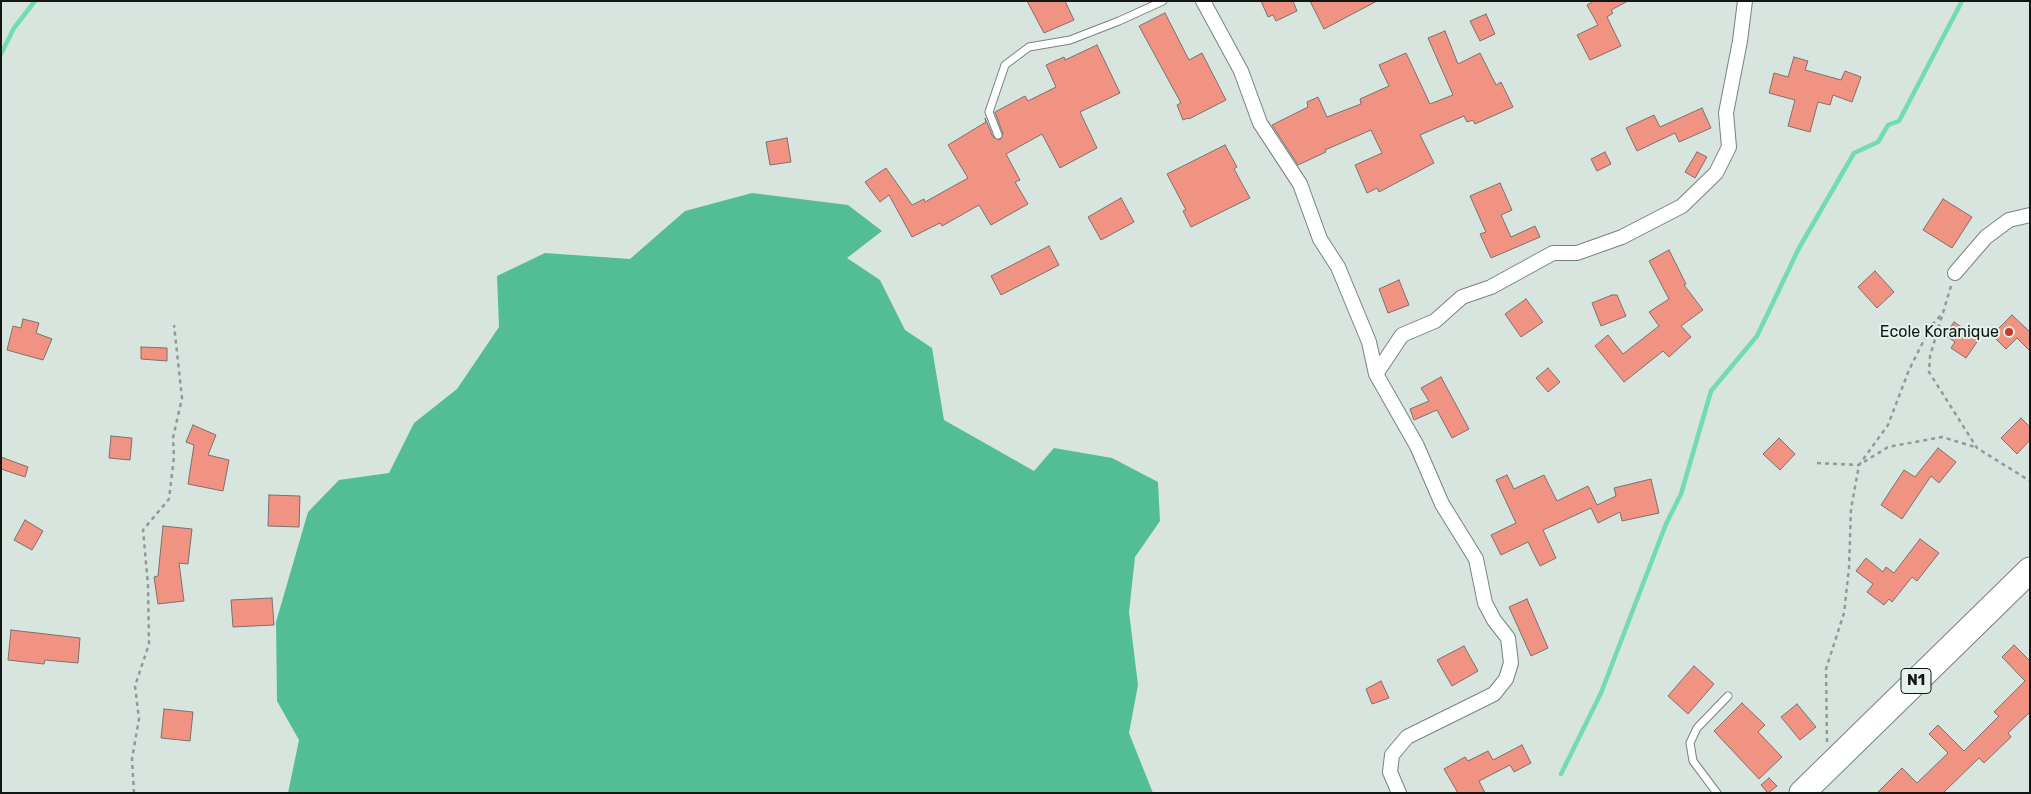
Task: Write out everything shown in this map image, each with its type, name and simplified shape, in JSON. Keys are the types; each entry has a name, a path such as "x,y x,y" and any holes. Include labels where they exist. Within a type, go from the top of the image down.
{"highway":[{"name":"N1","path":"1802,793 2030,570"}],"street":[{"path":"1203,1 1241,71 1260,123 1300,184 1320,239 1338,268 1369,342 1376,374 1417,446 1442,504 1476,559 1485,603 1494,620 1508,638 1511,663 1506,679 1494,694 1406,737 1392,755 1390,772 1399,793"},
{"path":"1376,374 1402,335 1435,321 1462,296 1491,287 1553,252 1578,252 1622,237 1682,206 1716,173 1729,147 1726,113 1740,42 1745,1"},
{"path":"1955,273 1986,236 2010,220 2030,216"}],"lane":[{"path":"998,135 989,112 1005,65 1030,47 1070,40 1119,22 1163,1"},
{"path":"1717,793 1693,761 1690,743 1697,728 1728,696"}],"path":[{"path":"1955,273 1930,356 1929,372 1977,448"},
{"path":"1832,764 1827,741 1826,670 1844,613 1849,568 1851,509 1860,466 1888,426 1909,370 1931,326 1943,313"},
{"path":"134,793 132,759 139,719 135,686 150,644 148,585 143,530 169,499 174,457 173,438 182,398 174,325"},
{"path":"1817,464 1860,466 1888,447 1942,437 1977,448 2030,481"}],"green space":[{"path":"752,193 848,205 882,231 847,258 880,280 905,330 932,348 944,420 1034,471 1054,448 1112,458 1158,482 1160,521 1135,557 1129,612 1138,685 1129,733 1153,793 288,793 299,740 277,701 276,622 308,512 339,480 389,473 414,423 457,389 499,327 497,276 545,253 630,259 685,211"}],"building":[{"path":"1027,1 1065,1 1074,20 1044,33"},
{"path":"1261,1 1293,1 1297,11 1276,21 1273,15 1268,17"},
{"path":"1310,1 1377,1 1324,29"},
{"path":"1594,1 1628,1 1611,10 1613,13 1607,17 1621,46 1590,60 1577,35 1598,25 1587,5"},
{"path":"1165,13 1189,60 1202,53 1226,100 1189,119 1183,120 1177,105 1181,103 1139,26"},
{"path":"1486,14 1495,34 1480,41 1470,21"},
{"path":"1445,31 1458,64 1480,53 1496,85 1501,82 1513,107 1475,124 1473,120 1467,122 1464,116 1420,135 1434,163 1379,192 1377,188 1367,193 1355,165 1382,153 1371,130 1325,150 1326,152 1298,165 1272,125 1308,107 1307,102 1318,97 1327,117 1361,104 1360,99 1389,86 1379,65 1406,53 1430,104 1453,95 1428,38"},
{"path":"1097,45 1120,93 1080,112 1097,148 1060,168 1042,134 1006,154 1020,180 1015,182 1028,204 991,225 979,205 942,226 940,223 912,237 889,195 880,202 865,182 886,168 912,205 924,199 925,202 968,178 948,145 986,122 985,118 993,137 1000,140 1003,134 995,112 1025,96 1028,101 1056,87 1046,65 1064,57 1065,60"},
{"path":"1794,57 1808,61 1805,70 1841,80 1845,71 1861,77 1852,102 1833,95 1830,105 1818,102 1810,132 1788,126 1795,100 1769,93 1774,73 1788,77"},
{"path":"1702,108 1711,128 1679,142 1675,133 1637,151 1626,128 1654,115 1660,127"},
{"path":"787,138 791,162 770,165 766,142"},
{"path":"1225,145 1237,167 1234,169 1250,198 1191,227 1183,211 1186,210 1167,174"},
{"path":"1605,152 1611,164 1597,171 1591,159"},
{"path":"1697,152 1707,157 1695,178 1685,172"},
{"path":"1500,183 1512,210 1501,215 1511,237 1535,226 1540,237 1491,258 1480,234 1486,232 1470,196"},
{"path":"1121,198 1134,222 1101,240 1088,217"},
{"path":"1943,199 1972,217 1952,248 1923,230"},
{"path":"1049,246 1059,265 1001,295 991,276"},
{"path":"1669,250 1686,284 1684,285 1703,310 1681,326 1691,337 1669,357 1663,351 1624,382 1595,346 1608,335 1623,354 1659,326 1649,312 1669,299 1649,261"},
{"path":"1875,271 1894,292 1877,308 1858,287"},
{"path":"1399,280 1409,305 1388,313 1379,289"},
{"path":"1612,295 1617,295 1626,316 1601,326 1592,303"},
{"path":"1526,299 1543,322 1521,337 1505,314"},
{"name":"Ecole Koranique","path":"2012,315 2030,332 2030,351 2017,338 2006,349 1992,335"},
{"path":"23,319 39,323 36,333 52,339 43,360 7,350 13,326 21,328"},
{"path":"1954,322 1979,339 1966,358 1951,348 1955,342 1945,335"},
{"path":"141,347 167,348 167,361 141,359"},
{"path":"1548,368 1560,382 1548,392 1536,378"},
{"path":"1441,377 1469,429 1452,438 1437,410 1414,420 1410,409 1429,401 1421,388"},
{"path":"2021,418 2030,427 2030,440 2017,454 2001,438"},
{"path":"193,425 216,435 208,455 229,460 223,491 188,484 194,445 186,442"},
{"path":"111,436 132,438 130,460 109,458"},
{"path":"1779,438 1795,454 1780,470 1763,454"},
{"path":"1938,448 1956,462 1939,483 1931,476 1902,519 1881,505 1904,470 1915,477"},
{"path":"1,457 28,467 25,477 1,469"},
{"path":"1507,475 1514,489 1544,475 1557,501 1588,486 1597,505 1616,496 1614,488 1651,479 1659,513 1622,521 1620,512 1598,523 1591,508 1543,530 1556,558 1540,566 1528,542 1501,555 1491,535 1516,523 1496,480"},
{"path":"269,495 300,496 299,527 268,526"},
{"path":"25,520 43,531 32,550 14,540"},
{"path":"163,526 192,529 188,564 179,563 184,601 158,604 154,577 158,576"},
{"path":"1920,539 1939,553 1917,581 1912,577 1892,602 1889,599 1884,605 1867,592 1873,584 1856,571 1866,558 1883,572 1886,567 1894,573"},
{"path":"272,598 274,625 233,627 231,600"},
{"path":"1527,599 1548,648 1531,656 1509,607"},
{"path":"11,630 80,638 78,663 45,660 44,664 8,660"},
{"path":"2014,645 2030,661 2030,712 2008,733 2011,737 1984,763 1979,758 1943,793 1877,793 1902,768 1917,783 1948,753 1929,734 1938,725 1964,751 1999,716 1994,712 2025,681 2002,657"},
{"path":"1464,646 1478,671 1452,686 1437,660"},
{"path":"1694,666 1714,684 1688,714 1668,696"},
{"path":"1381,681 1389,698 1372,704 1366,689"},
{"path":"1742,703 1765,725 1758,732 1782,757 1759,779 1714,731"},
{"path":"1797,704 1816,727 1800,740 1781,717"},
{"path":"164,709 193,712 190,741 161,738"},
{"path":"1522,745 1531,763 1514,772 1510,765 1479,781 1485,793 1458,793 1444,769 1465,757 1468,761 1488,751 1493,760"},
{"path":"1769,778 1777,786 1768,793 1761,785"}],"waterway":[{"path":"1,54 14,28 35,1"},
{"path":"1561,774 1601,693 1666,524 1681,494 1711,391 1757,336 1799,248 1854,153 1878,142 1888,125 1899,121 1962,1"}],"place":[{"name":"Ecole Koranique","path":"2009,332"}]}
